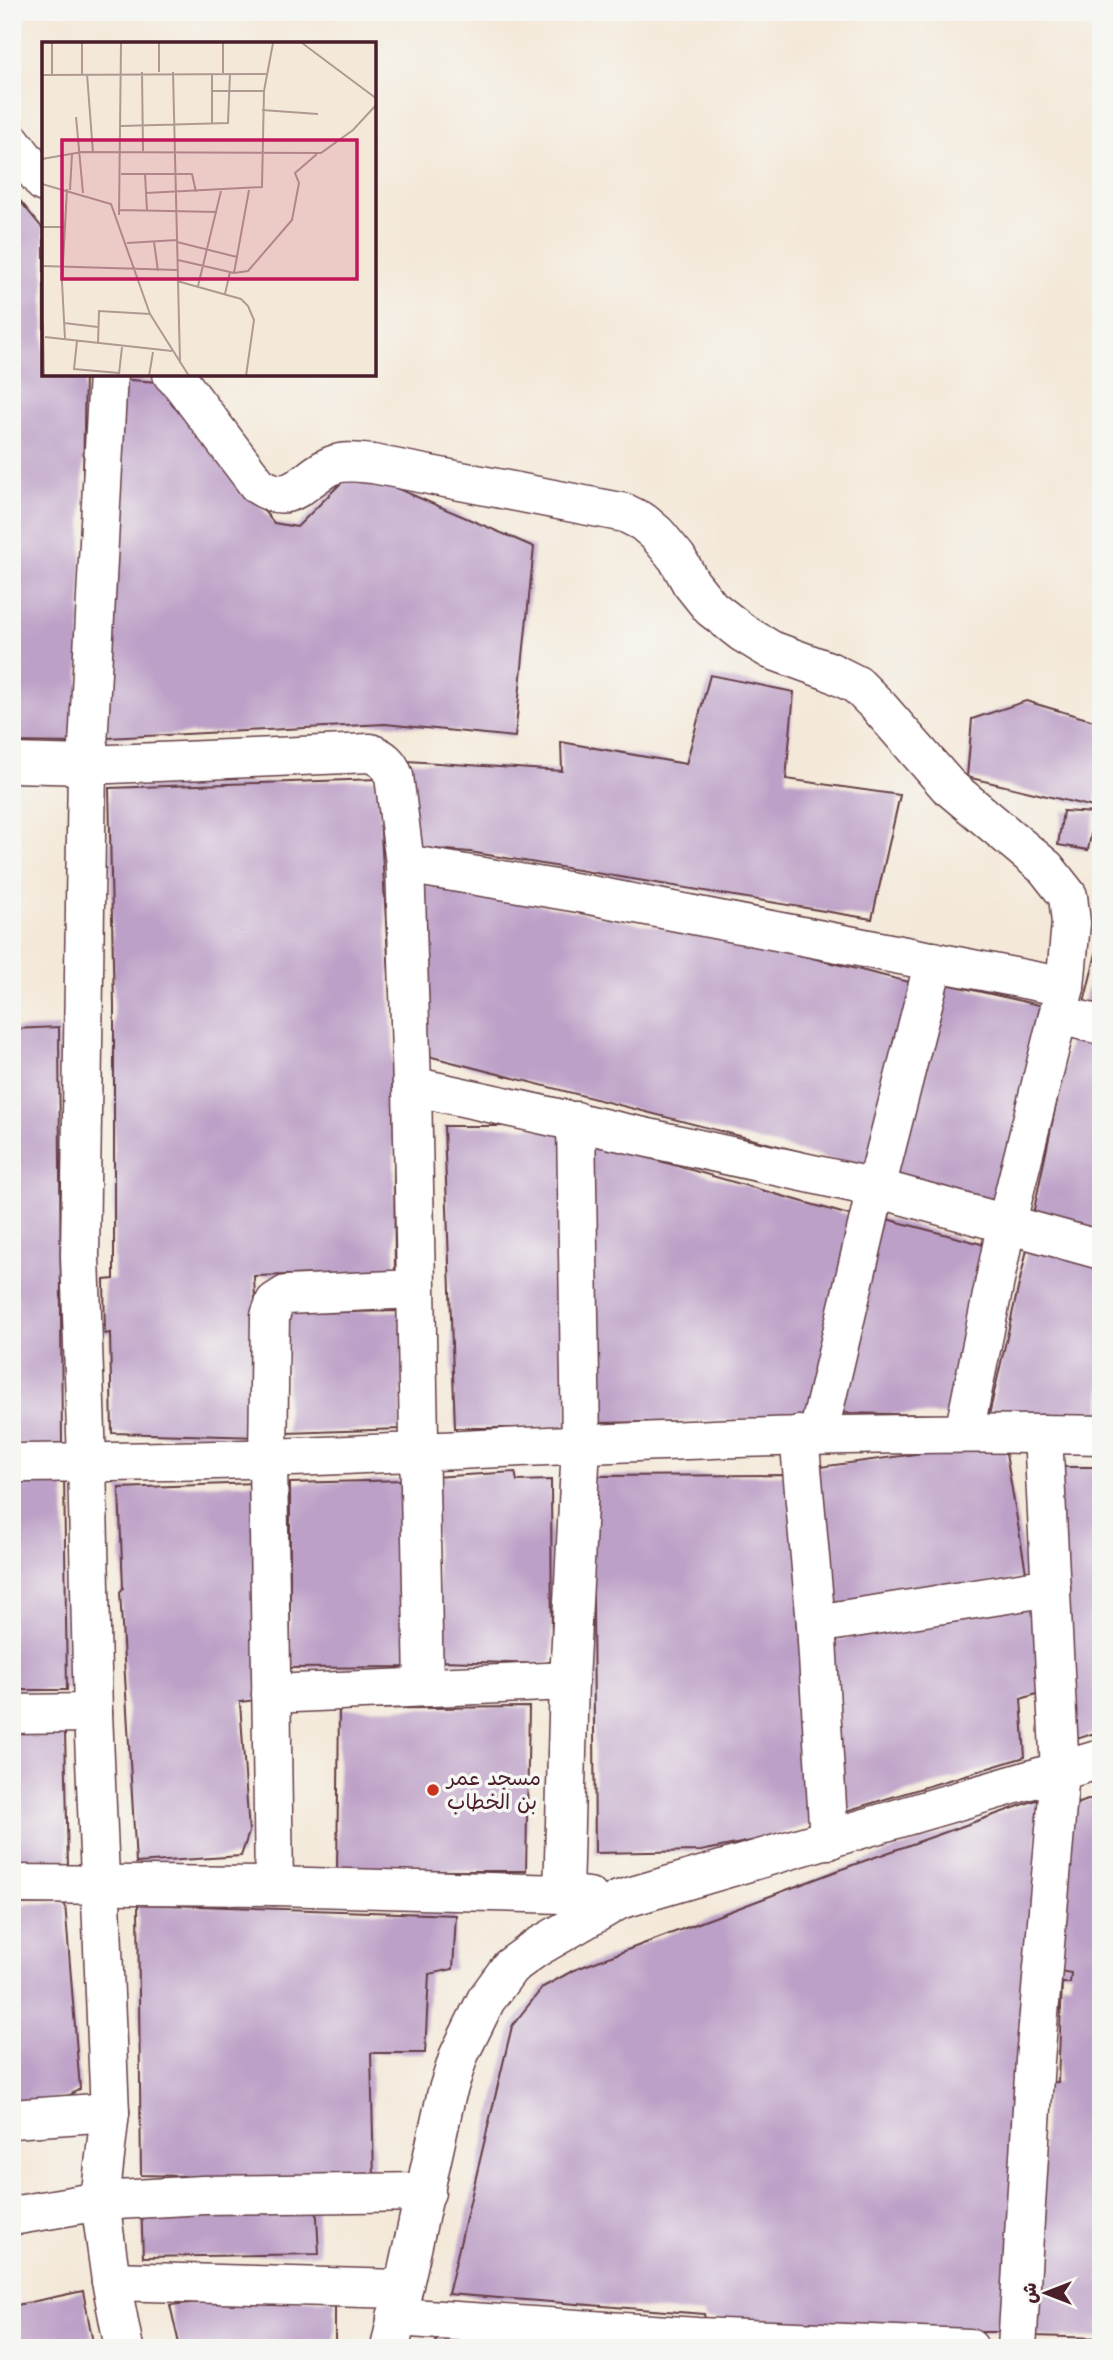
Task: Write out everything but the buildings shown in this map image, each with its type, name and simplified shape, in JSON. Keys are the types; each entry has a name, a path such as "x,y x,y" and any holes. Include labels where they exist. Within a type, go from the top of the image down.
{"street":[{"path":"12,142 42,180"},
{"path":"108,376 87,765 80,1256 93,1713 110,2112 100,2201 124,2348"},
{"path":"174,376 258,485 270,493 286,494 300,488 315,474 346,462 386,467 625,513 643,522 677,558 691,583 711,608 743,633 771,650 829,671 857,685 948,786 1046,868 1068,896 1071,923 1062,1001 1006,1226 964,1433"},
{"path":"12,763 87,765 370,752 382,757 390,767 394,776 405,864 424,1687"},
{"path":"405,864 585,894 934,961 1062,1001 1101,1025"},
{"path":"829,1840 808,1435 876,1188 934,961"},
{"path":"412,1086 876,1188 1101,1250"},
{"path":"563,1894 569,1681 581,1445 576,1121"},
{"path":"274,1886 268,1458 270,1323 275,1302 286,1295 415,1289"},
{"path":"1017,2348 1035,2060 1060,1772 1044,1434"},
{"path":"12,1463 268,1458 808,1435 1101,1435"},
{"path":"816,1623 1051,1587"},
{"path":"271,1694 569,1681"},
{"path":"12,1714 93,1713"},
{"path":"396,2318 449,2086 459,2055 486,2000 510,1967 536,1948 619,1900 1101,1759"},
{"path":"12,1884 274,1886 563,1894 619,1900"},
{"path":"12,2119 110,2112"},
{"path":"12,2216 100,2201 203,2194 426,2192"},
{"path":"111,2281 396,2318 697,2343 969,2348"}],"place":[{"name":"مسجد عمر بن الخطاب","path":"433,1790"}]}
